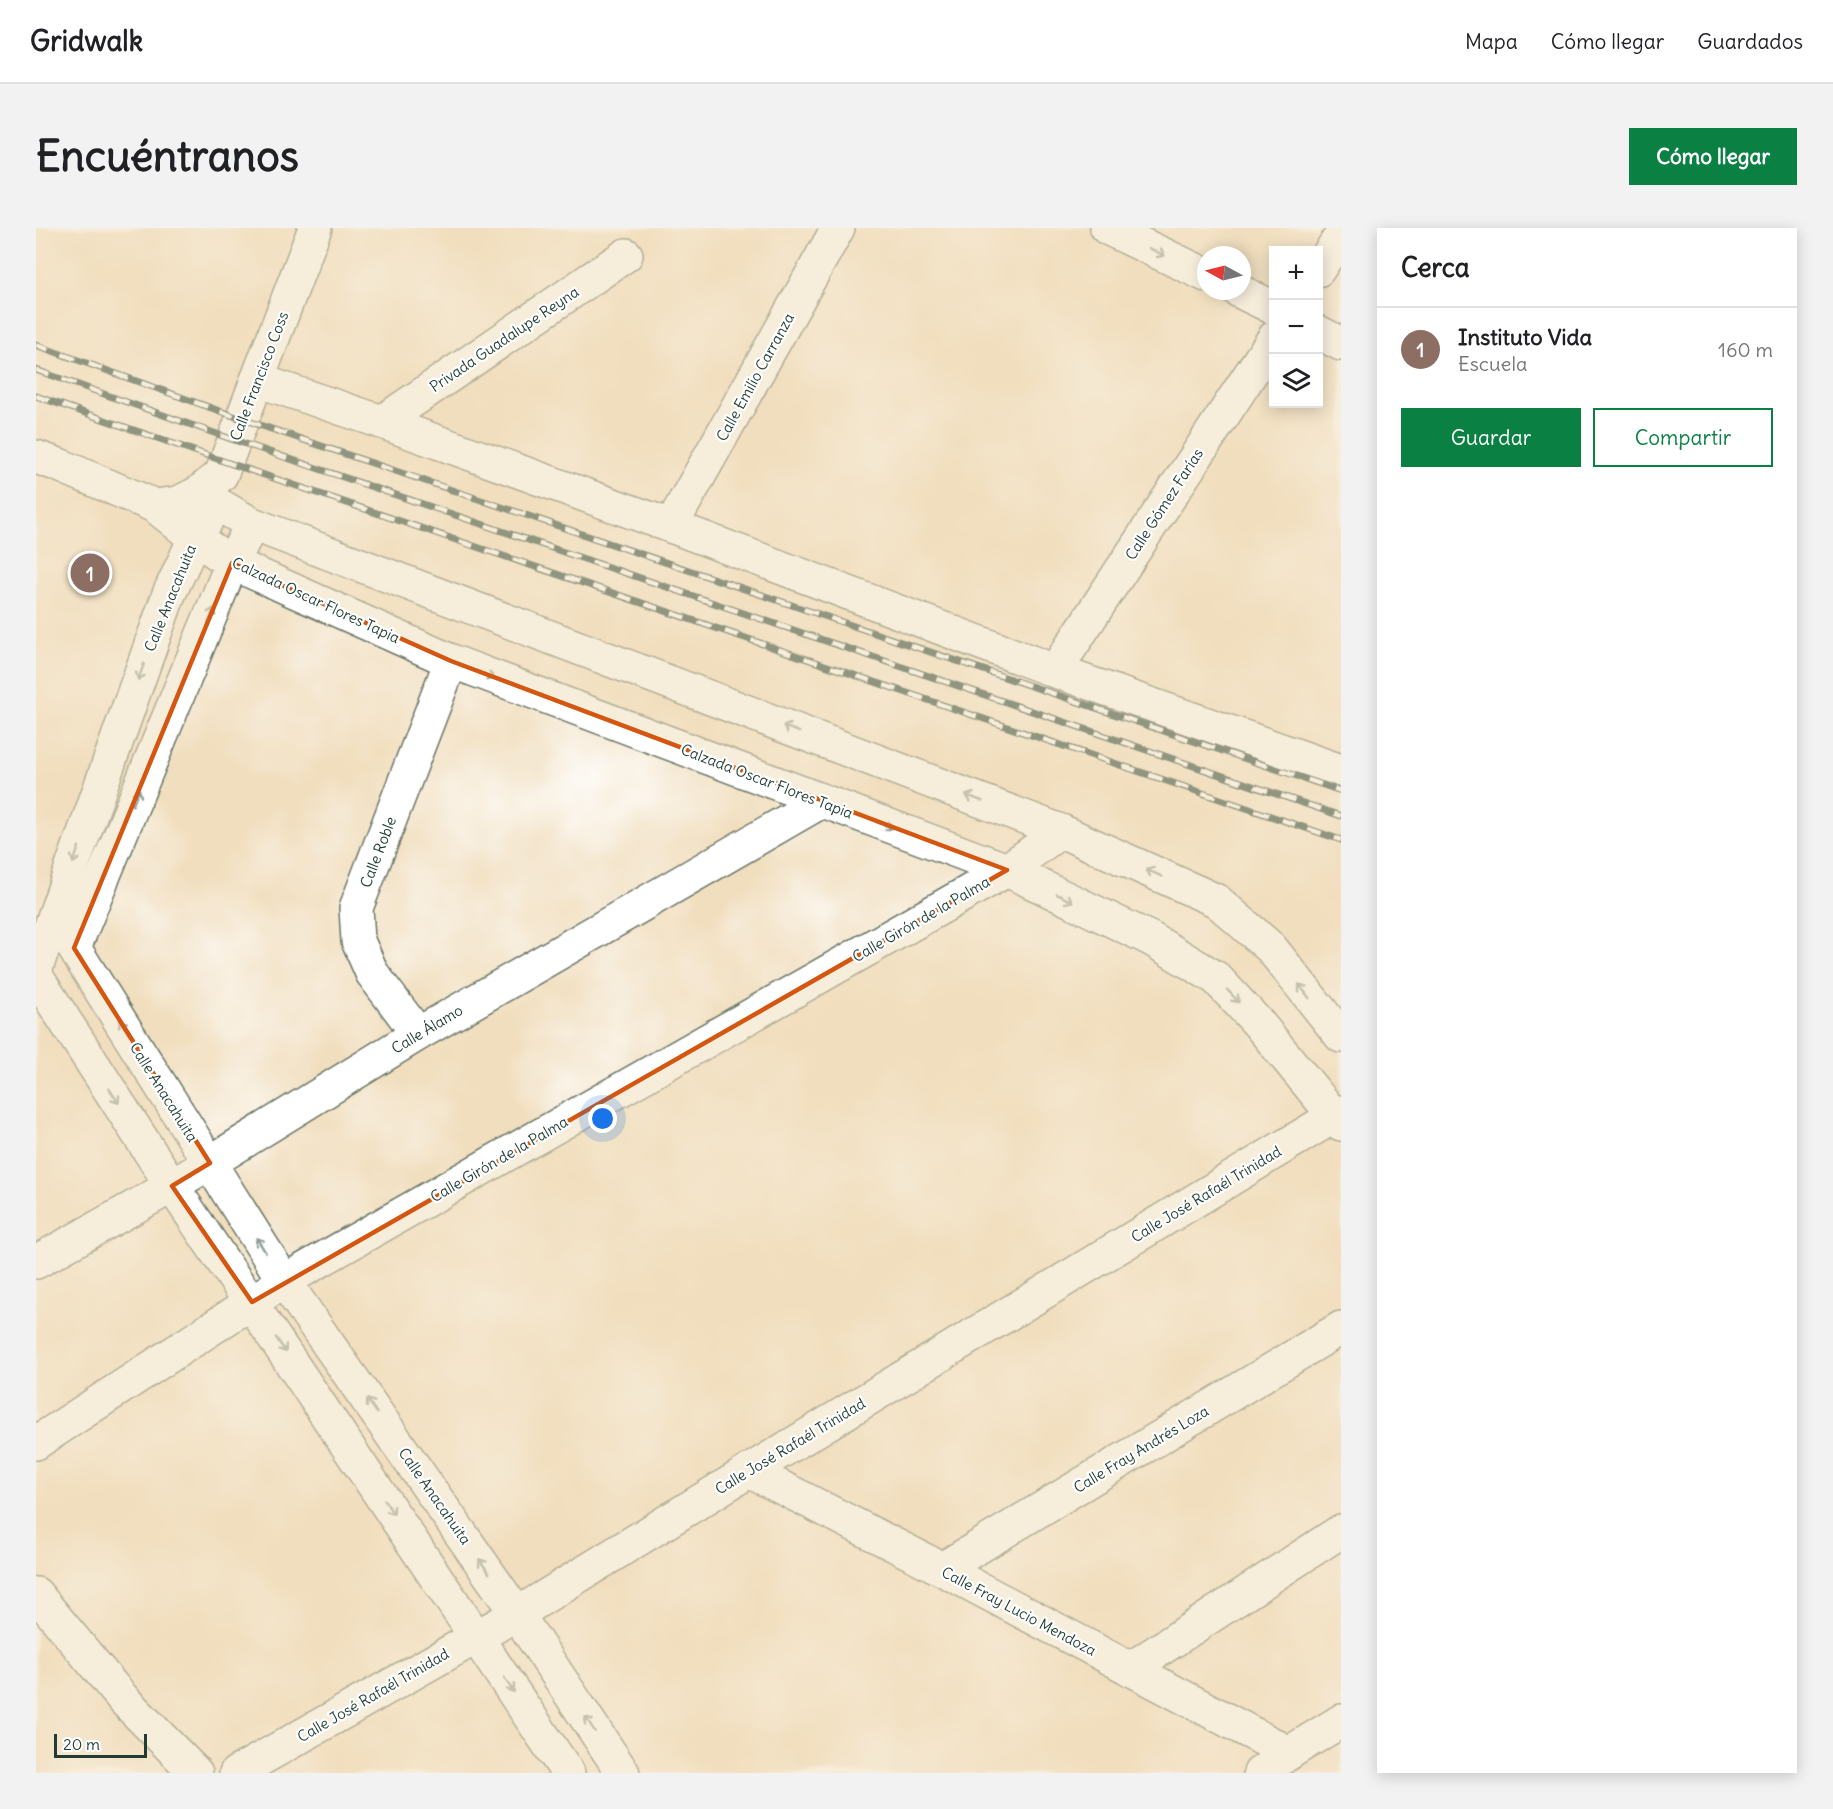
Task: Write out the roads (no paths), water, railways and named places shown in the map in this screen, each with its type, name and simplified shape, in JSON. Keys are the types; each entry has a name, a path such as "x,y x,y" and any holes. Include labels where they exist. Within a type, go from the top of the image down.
{"street":[{"name":"Calle Francisco Coss","path":"187,501 221,475 315,228"},
{"name":"Calle Emilio Carranza","path":"671,526 838,228"},
{"path":"1107,228 1197,271"},
{"path":"1323,263 1341,236"},
{"name":"Privada Guadalupe Reyna","path":"382,422 626,255"},
{"path":"1251,297 1269,306"},
{"path":"1323,335 1341,344"},
{"name":"Calle Gómez Farías","path":"1055,670 1269,346"},
{"path":"256,380 382,422 671,526 1055,670 1341,771"},
{"path":"44,467 187,501 252,524 1061,831 1217,901 1271,948 1341,1036"},
{"name":"Calle Anacahuita","path":"36,972 168,594 195,538 187,501"},
{"name":"Calzada Oscar Flores Tapia","path":"187,501 195,538 231,563 451,662 1007,870 1151,939 1216,978 1339,1117"},
{"path":"252,524 231,563 74,948 36,972 172,1186 568,1773"},
{"name":"Calle Roble","path":"418,1034 372,973 358,941 357,909 451,662"},
{"name":"Calle Álamo","path":"36,1262 172,1186 418,1034 822,801"},
{"name":"Calle Girón de la Palma","path":"36,1443 284,1281 1007,870 1061,831"},
{"name":"Calle Anacahuita","path":"74,948 284,1281 517,1614 623,1773"},
{"name":"Calle José Rafaél Trinidad","path":"236,1773 517,1614 749,1471 1339,1117"},
{"name":"Calle Fray Andrés Loza","path":"942,1569 1341,1328"},
{"name":"Calle Fray Lucio Mendoza","path":"749,1471 942,1569 1289,1753"},
{"path":"1130,1669 1341,1530"},
{"path":"36,1594 124,1700 196,1773"},
{"path":"1260,1773 1341,1721"}],"railway":[{"path":"36,345 242,419 1341,791"},
{"path":"36,370 234,440 1341,816"},
{"path":"36,396 1341,840"}],"place":[{"name":"Instituto Vida","path":"90,573"}]}
